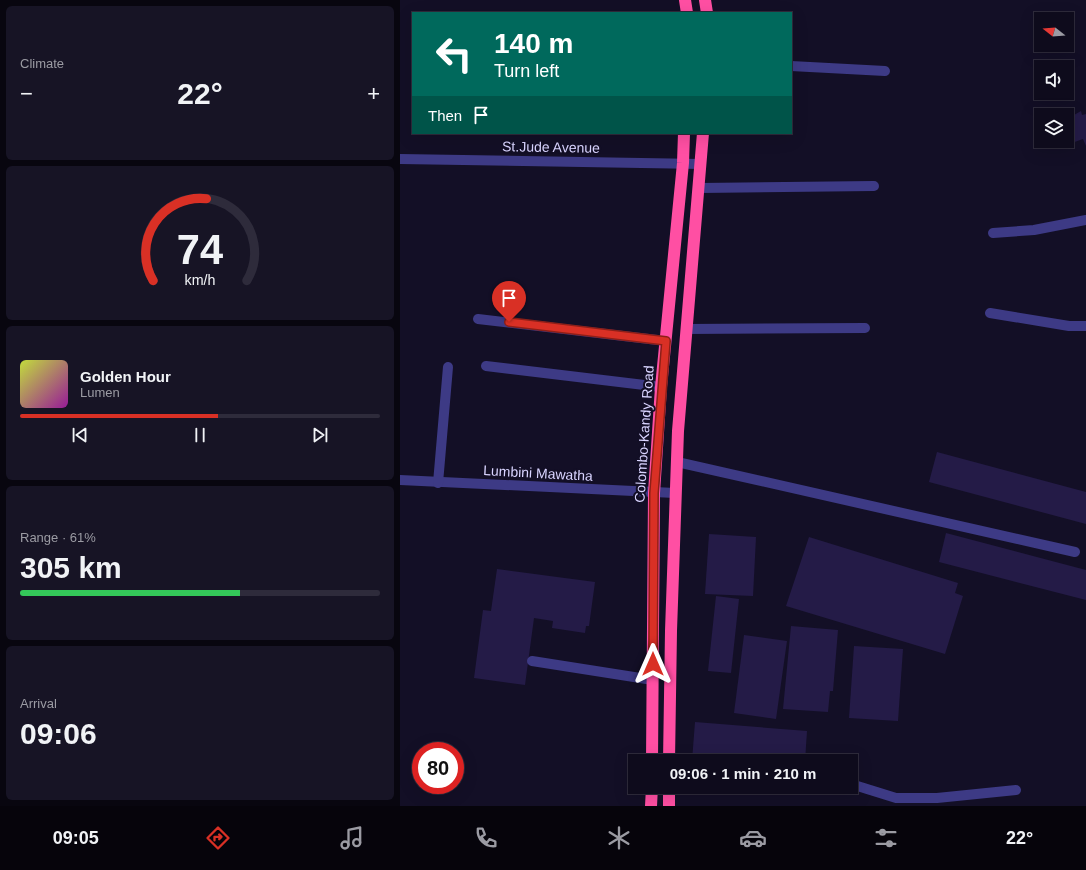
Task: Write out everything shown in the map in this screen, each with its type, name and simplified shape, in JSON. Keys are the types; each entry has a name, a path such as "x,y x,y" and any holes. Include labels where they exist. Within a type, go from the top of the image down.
{"highway":[{"path":"685,0 687,12"},
{"path":"705,0 707,12"},
{"name":"Colombo-Kandy Road","path":"652,754 654,493 661,387 683,163 684,134"},
{"path":"669,754 676,462 686,329 700,188 703,134"},
{"path":"651,806 652,794"},
{"path":"669,794 669,806"}],"street":[{"path":"792,66 885,71"},
{"name":"St.Jude Avenue","path":"400,159 701,164"},
{"path":"700,188 874,186"},
{"path":"993,233 1034,230 1086,220"},
{"path":"990,313 1069,326 1086,326"},
{"path":"478,319 666,341"},
{"path":"686,329 865,328"},
{"path":"438,483 448,366"},
{"path":"486,366 661,387"},
{"path":"676,462 1075,552"},
{"name":"Lumbini Mawatha","path":"400,480 438,483 675,493"},
{"path":"532,661 653,680"},
{"path":"858,786 896,798 938,802 1016,790"}],"building":[{"path":"1081,111 1082,115 1086,114 1086,146 1083,139 1074,142 1074,115"},
{"path":"937,452 1086,492 1086,524 929,482"},
{"path":"946,533 1086,570 1086,600 939,562"},
{"path":"709,534 756,537 753,596 705,594"},
{"path":"809,537 958,583 955,593 963,596 945,654 786,606"},
{"path":"497,569 595,582 589,626 586,626 585,633 552,628 553,621 534,618 525,685 474,678 483,610 491,611"},
{"path":"716,596 739,599 731,673 708,671"},
{"path":"791,626 838,630 833,691 830,691 828,712 783,709"},
{"path":"744,635 787,641 776,719 734,713"},
{"path":"854,646 903,649 898,721 849,718"},
{"path":"695,722 807,731 805,754 693,754"}],"route":[{"path":"509,322 666,341 661,387 654,493 653,664"}]}
